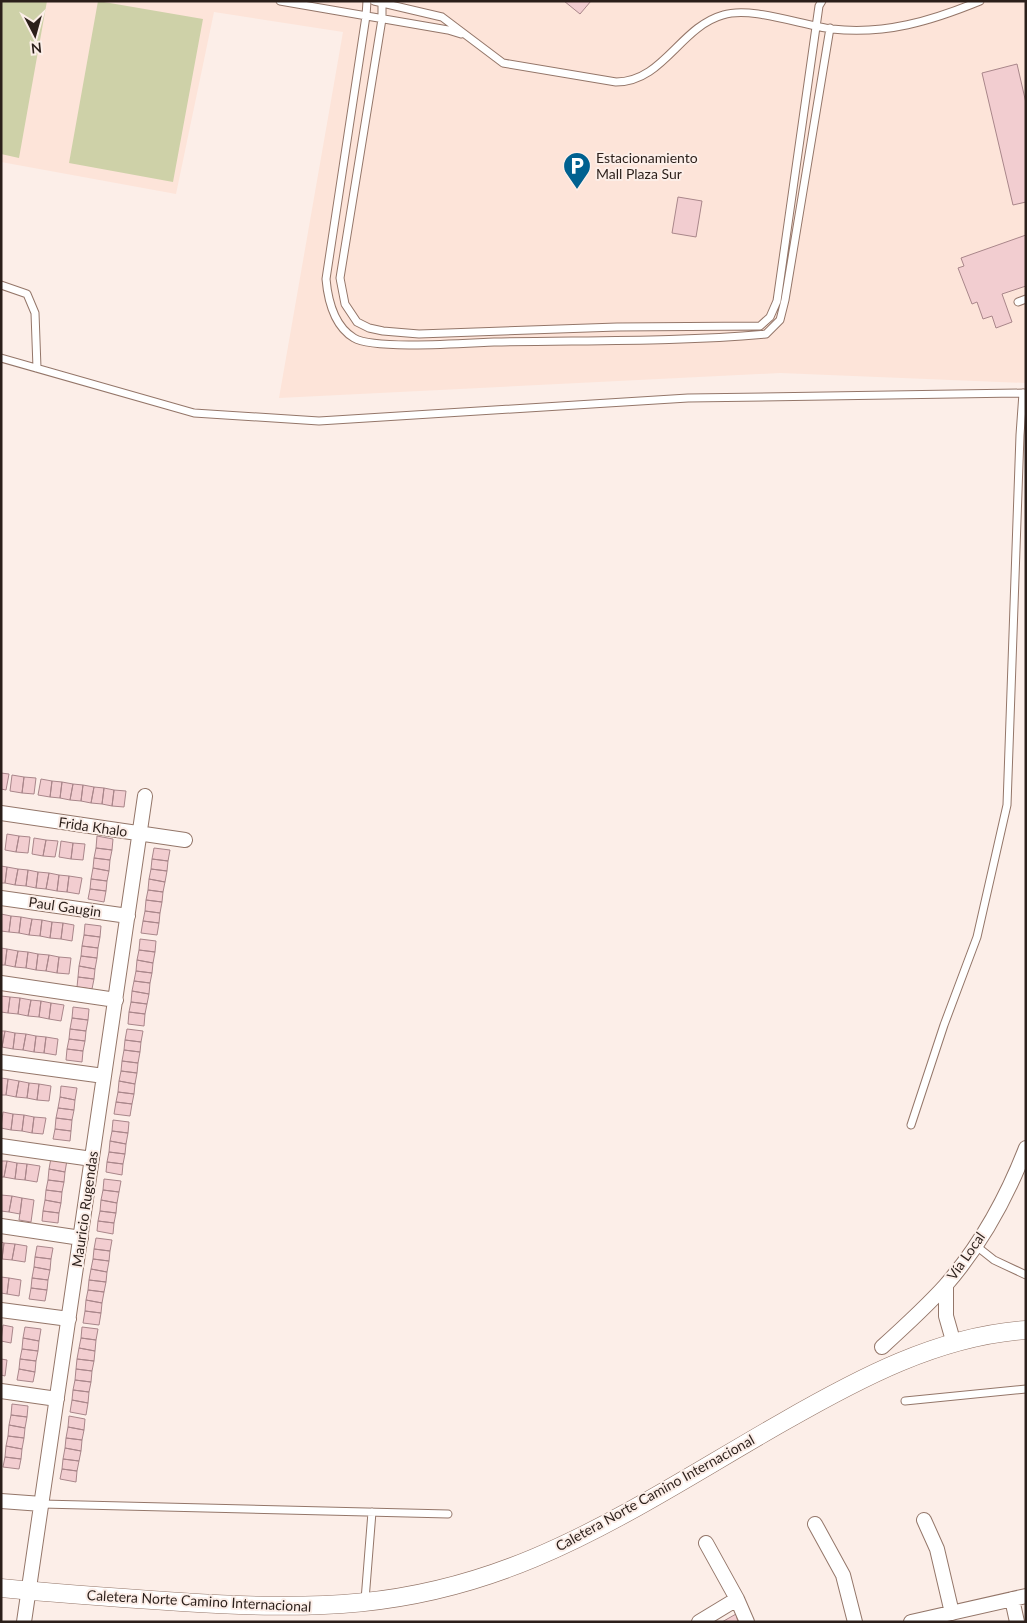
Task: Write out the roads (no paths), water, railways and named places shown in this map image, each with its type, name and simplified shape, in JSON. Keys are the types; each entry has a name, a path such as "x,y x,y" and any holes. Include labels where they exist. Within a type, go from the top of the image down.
{"street":[{"name":"Mauricio Rugendas","path":"24,1622 145,796"},
{"name":"Frida Khalo","path":"1,813 185,840"},
{"name":"Paul Gaugin","path":"1,898 128,916"},
{"path":"1,983 116,1000"},
{"path":"1,1062 104,1076"},
{"path":"1,1146 92,1159"},
{"name":"Vía Local","path":"882,1347 946,1285 975,1245 1002,1201 1026,1148"},
{"path":"1,1226 81,1238"},
{"path":"946,1285 946,1316 954,1344"},
{"path":"1,1310 69,1319"},
{"name":"Caletera Norte Camino Internacional","path":"1,1588 271,1607 365,1603 453,1587 535,1558 595,1529 846,1388 906,1360 954,1344 999,1333 1026,1330"},
{"path":"1,1391 57,1399"},
{"path":"1,1501 42,1504"},
{"path":"924,1520 937,1549 952,1612"},
{"path":"816,1524 843,1574 855,1622"},
{"path":"706,1543 737,1599 747,1622"},
{"path":"911,1622 1026,1596"},
{"path":"699,1622 737,1599"},
{"path":"1012,1599 1017,1622"}],"lane":[{"path":"280,1 448,30 468,37"},
{"path":"367,1 326,279 328,298 338,321 354,338 367,343 583,342 766,334 780,320 785,300 830,28"},
{"path":"822,1 819,6 816,26 777,301 770,317 760,326 617,327 419,334 383,332 368,328 357,322 345,304 340,278 382,19 380,2 442,17 503,63 576,77 624,82 650,72 699,26 722,15 743,12 816,26 830,28 850,30 890,29 932,20 967,4 980,1"},
{"path":"1,285 27,294 36,313 37,368"},
{"path":"1018,302 1026,300"},
{"path":"1,358 194,413 319,421 688,398 1025,393 1020,435 1007,805 977,937 944,1025 910,1125"},
{"path":"975,1245 994,1260 1026,1275"},
{"path":"905,1401 1026,1389"},
{"path":"42,1504 448,1514"},
{"path":"365,1603 372,1512"}],"place":[{"name":"Estacionamiento Mall Plaza Sur","path":"577,190"}]}
